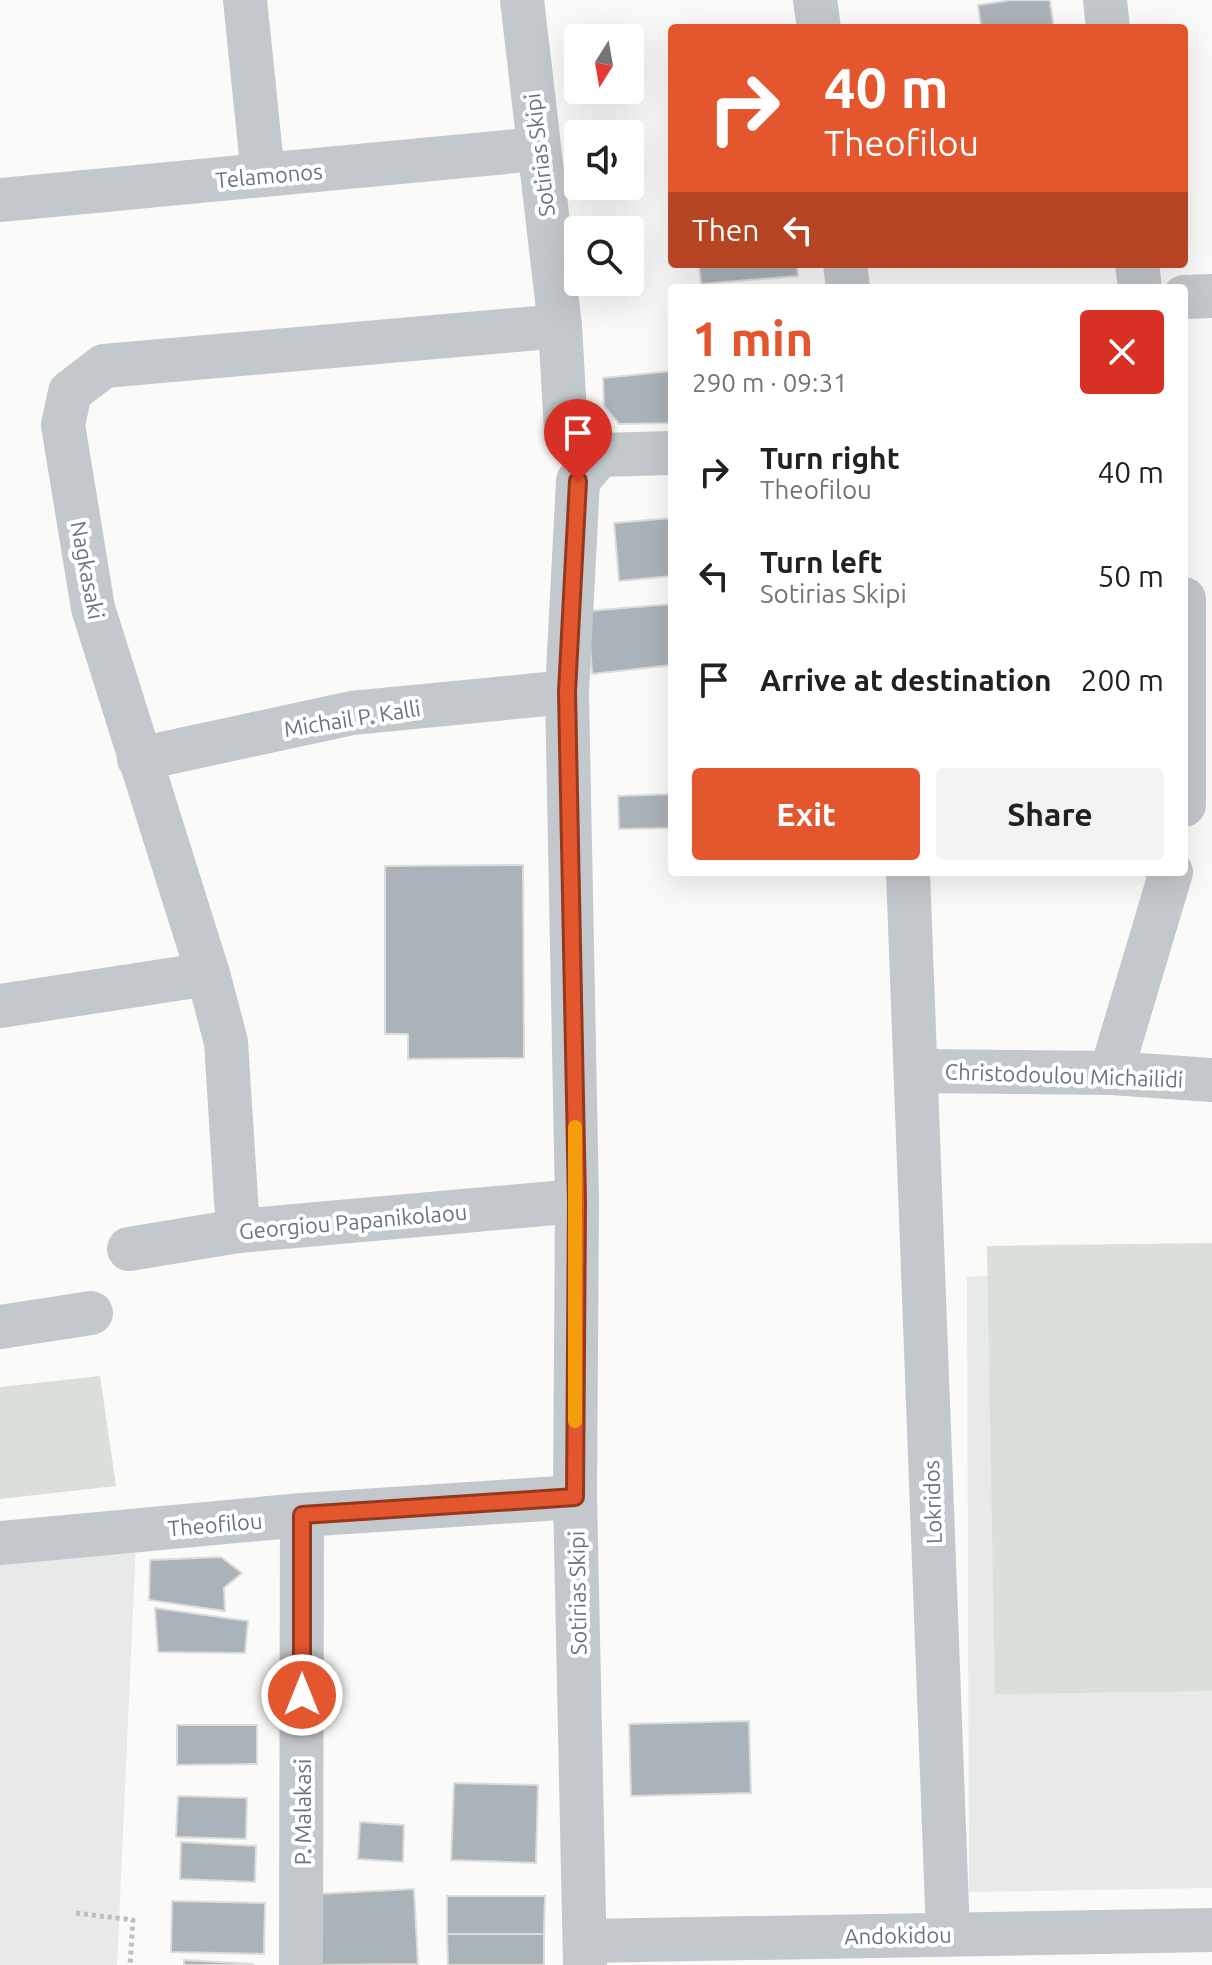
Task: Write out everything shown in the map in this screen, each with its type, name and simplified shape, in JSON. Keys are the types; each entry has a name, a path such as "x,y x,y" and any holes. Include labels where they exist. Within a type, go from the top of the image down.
{"street":[{"path":"245,0 263,175"},
{"name":"Sotirias Skipi","path":"522,0 560,326 566,431 599,455 578,481 567,692 577,1201 575,1497 585,1953"},
{"path":"815,0 818,24"},
{"path":"1105,0 1108,24"},
{"name":"Telamonos","path":"0,200 537,149"},
{"path":"1188,297 1212,296"},
{"name":"Nagkasaki","path":"238,1231 226,1042 208,974 93,608 63,425 70,392 104,366 560,326"},
{"path":"599,455 668,453"},
{"path":"1188,585 1212,581"},
{"name":"Michail P. Kalli","path":"139,759 352,713 567,692"},
{"name":"Lokridos","path":"908,876 948,1934"},
{"path":"1111,1073 1170,876"},
{"path":"0,1006 208,974"},
{"name":"Christodoulou Michailidi","path":"916,1071 1111,1073 1212,1080"},
{"name":"Georgiou Papanikolaou","path":"129,1249 238,1231 577,1201"},
{"path":"0,1327 91,1313"},
{"name":"Theofilou","path":"0,1543 302,1515 575,1497"},
{"name":"P. Malakasi","path":"301,1965 302,1515"},
{"name":"Andokidou","path":"585,1953 948,1934 1212,1930"}],"path":[{"path":"76,1913 133,1920 130,1965"}],"shaded area":[{"path":"1212,1243 1212,1691 995,1694 987,1246"},
{"path":"1212,1263 1212,1888 969,1892 967,1277"},
{"path":"100,1376 116,1486 0,1499 0,1387"},
{"path":"136,1544 117,1965 0,1965 0,1563"}],"building":[{"path":"1011,0 1050,0 1053,24 980,24 978,5"},
{"path":"699,268 797,268 798,276 701,284"},
{"path":"668,371 668,423 619,424 604,406 603,378"},
{"path":"668,518 668,576 619,581 614,523"},
{"path":"668,604 668,665 592,674 588,611"},
{"path":"668,794 668,828 619,829 618,796"},
{"path":"523,865 524,1058 408,1059 408,1034 385,1034 385,866"},
{"path":"221,1557 242,1573 224,1588 225,1611 149,1600 150,1560"},
{"path":"155,1608 248,1621 245,1653 158,1652"},
{"path":"749,1721 751,1793 631,1796 629,1724"},
{"path":"177,1725 257,1725 257,1764 177,1765"},
{"path":"454,1783 538,1785 536,1863 451,1860"},
{"path":"178,1796 247,1798 246,1839 176,1837"},
{"path":"360,1822 404,1825 403,1862 358,1859"},
{"path":"181,1842 256,1846 255,1882 180,1879"},
{"path":"414,1889 418,1964 319,1965 316,1894"},
{"path":"447,1896 545,1896 544,1934 447,1934"},
{"path":"172,1901 265,1903 264,1954 171,1952"},
{"path":"447,1934 544,1934 544,1965 448,1965"},
{"path":"184,1960 253,1964 253,1965 184,1965"}],"slow traffic":[{"path":"575,1127 575,1421"}],"route":[{"path":"302,1695 302,1515 575,1497 577,1201 567,692 578,481"}]}
